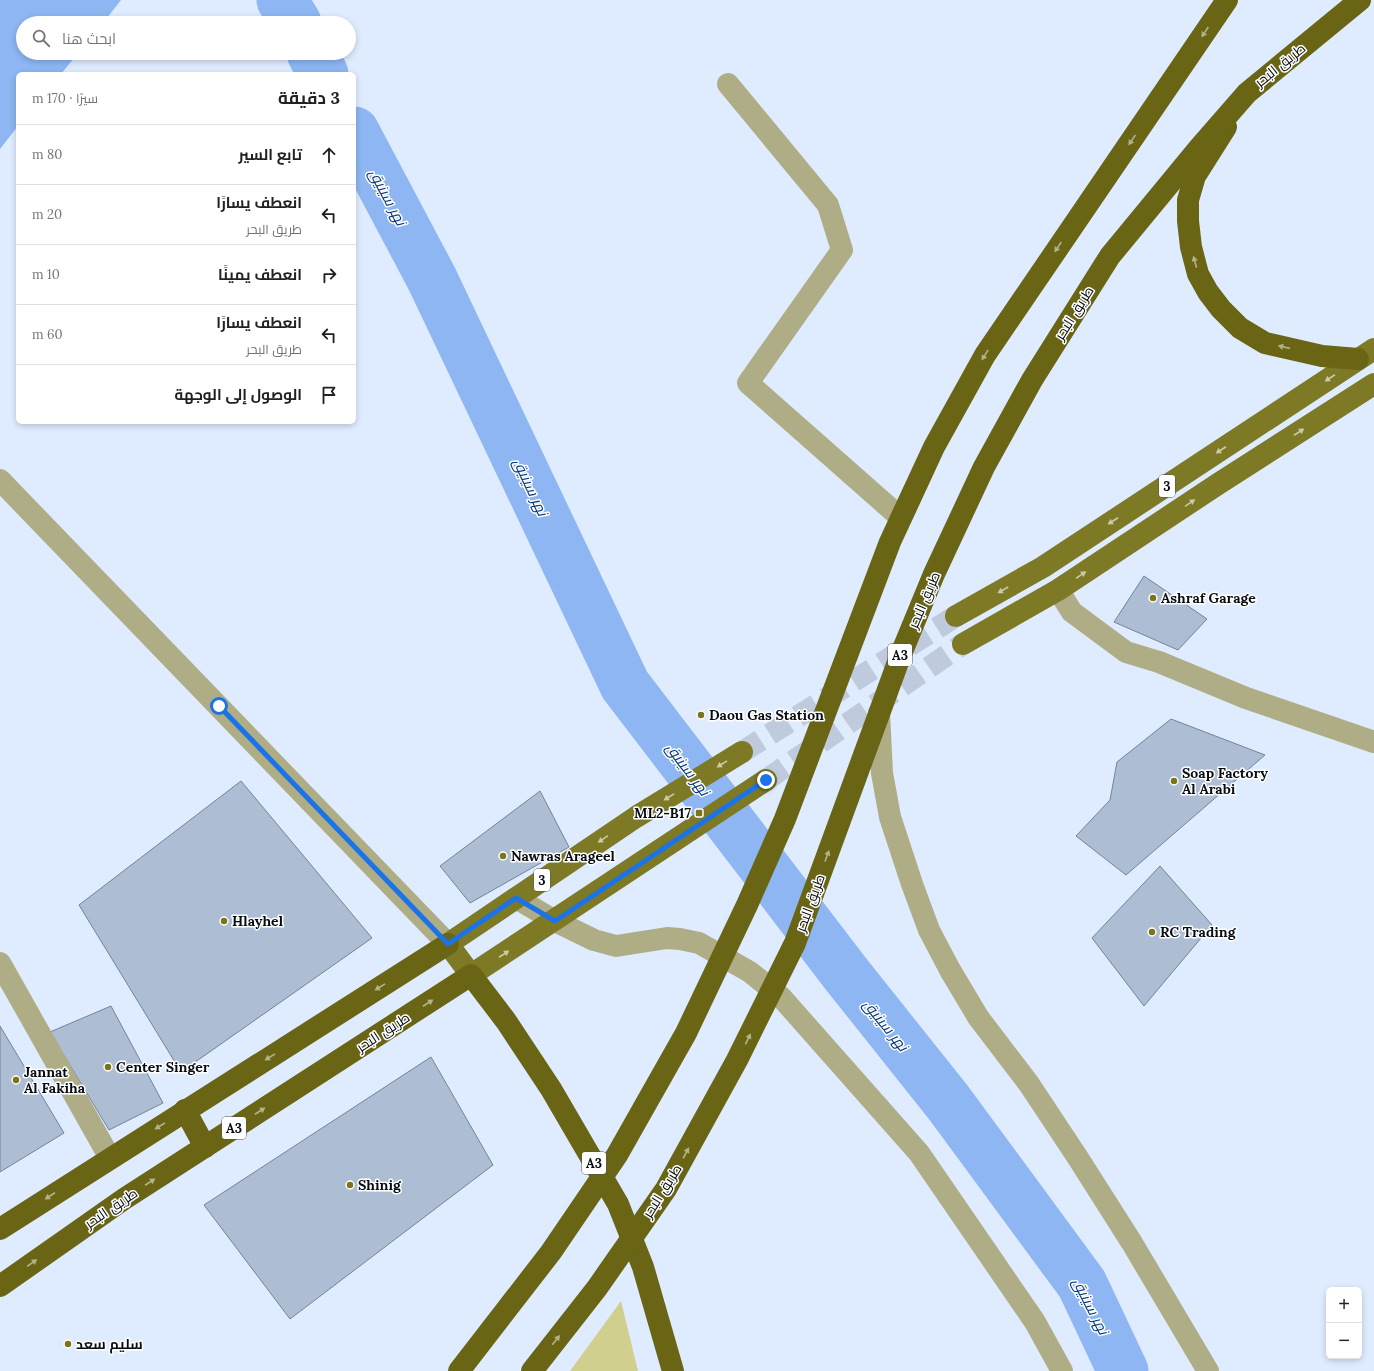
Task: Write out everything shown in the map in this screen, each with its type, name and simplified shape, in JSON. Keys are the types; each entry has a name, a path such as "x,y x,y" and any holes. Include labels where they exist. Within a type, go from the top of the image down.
{"highway":[{"name":"A3","path":"459,1371 551,1252 617,1155 686,1033 747,905 785,819 890,542 934,447 985,355 1227,0"},
{"name":"طريق البحر","path":"532,1371 597,1288 666,1189 737,1060 795,943 901,654 934,574 984,467 1028,387 1110,256 1246,93 1360,0"},
{"path":"1246,93 1195,176 1188,200 1188,221 1191,248 1198,274 1208,292 1221,310 1240,328 1265,343 1322,356 1366,354"},
{"path":"0,1229 448,944"},
{"name":"A3","path":"471,976 506,1021 551,1088 618,1204 643,1266 673,1371"},
{"name":"طريق البحر","path":"0,1286 124,1199 471,976"},
{"path":"185,1110 205,1147"}],"main road":[{"name":"3","path":"956,616 1043,567 1366,354"},
{"name":"3","path":"963,644 1058,590 1218,484 1374,384"},
{"path":"1204,461 1218,484"},
{"path":"1043,567 1058,590"},
{"name":"3","path":"448,944 636,817 742,752"},
{"name":"طريق البحر","path":"471,976 766,780"},
{"path":"448,944 471,976"}],"street":[{"path":"728,84 828,205 842,250 748,383 901,518"},
{"path":"0,480 448,944"},
{"path":"1058,590 1072,612 1126,652 1159,662 1246,698 1374,742"},
{"path":"878,702 882,773 890,817 912,884 930,930 950,970 978,1017 1029,1084 1078,1158 1132,1243 1208,1371"},
{"path":"516,898 555,921 594,940 616,946 667,938 699,943 750,972 781,997 919,1153 1035,1322 1062,1371"},
{"path":"0,963 110,1158"}],"shaded area":[{"path":"621,1301 638,1371 570,1371"}],"water":[{"path":"0,0 121,0 108,16 16,16 16,60 72,60 63,72 16,72 16,129 0,149"}],"building":[{"name":"Ashraf Garage","path":"1144,576 1207,619 1178,650 1114,622"},
{"name":"Soap Factory Al Arabi","path":"1171,719 1265,755 1126,875 1076,836 1110,800 1117,762"},
{"name":"Hlayhel","path":"241,781 372,938 181,1072 79,905"},
{"name":"Nawras Arageel","path":"540,791 569,847 470,903 440,866"},
{"name":"RC Trading","path":"1160,866 1212,925 1144,1006 1092,938"},
{"name":"Center Singer","path":"111,1006 163,1103 109,1130 50,1032"},
{"name":"Jannat Al Fakiha","path":"0,1026 64,1133 0,1172"},
{"name":"Shinig","path":"431,1057 493,1165 290,1319 204,1205"}],"waterway":[{"name":"نهر سينيق","path":"282,0 292,16"},
{"name":"نهر سينيق","path":"316,60 322,72"},
{"name":"نهر سينيق","path":"356,136 432,279 625,685 846,974 948,1102 1082,1284 1123,1371"}],"tunnel":[{"path":"742,752 956,616"},
{"path":"766,780 963,644"}],"place":[{"name":"Ashraf Garage","path":"1153,598"},
{"name":"Daou Gas Station","path":"701,715"},
{"name":"Soap Factory Al Arabi","path":"1174,781"},
{"name":"ML2-B17","path":"699,813"},
{"name":"Nawras Arageel","path":"503,856"},
{"name":"Hlayhel","path":"224,921"},
{"name":"RC Trading","path":"1152,932"},
{"name":"Center Singer","path":"108,1067"},
{"name":"Jannat Al Fakiha","path":"16,1080"},
{"name":"Shinig","path":"350,1185"},
{"name":"سليم سعد","path":"68,1344"}],"route":[{"path":"219,706 448,944 516,898 555,921 766,780"}]}
